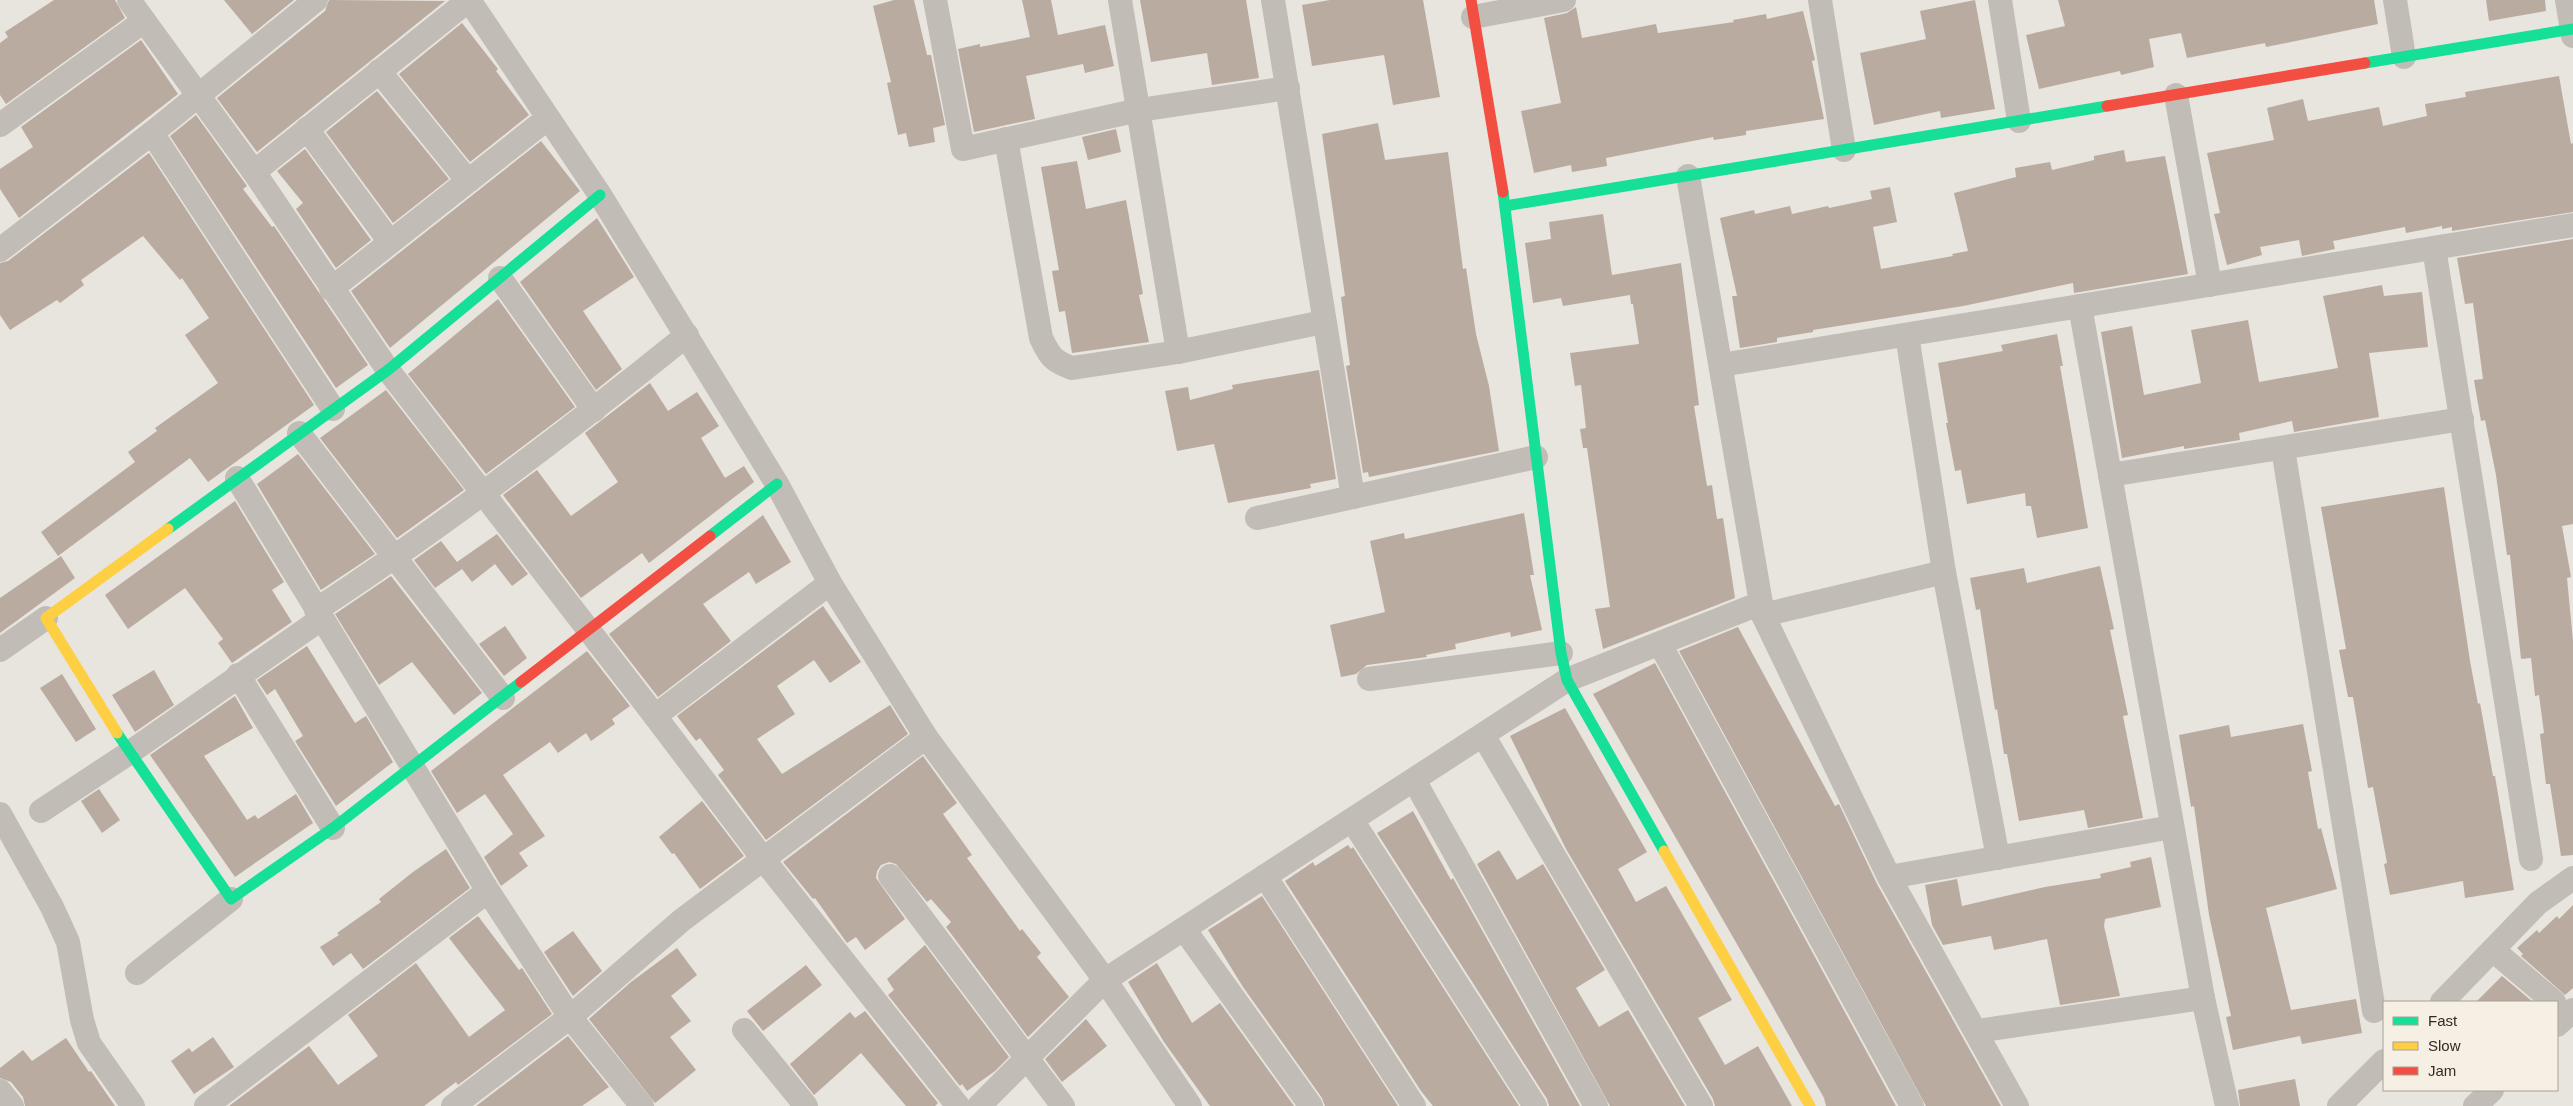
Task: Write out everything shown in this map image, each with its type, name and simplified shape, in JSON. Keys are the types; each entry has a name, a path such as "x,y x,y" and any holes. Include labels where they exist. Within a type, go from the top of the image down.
{"street":[{"path":"129,0 254,172 331,289 388,370 484,492 764,860 958,1106"},
{"path":"0,250 199,96 316,0"},
{"path":"254,172 469,0 600,195 687,335 777,484 830,583 926,737 1105,980 1190,1106"},
{"path":"934,0 963,149 1139,110 1288,88"},
{"path":"1120,0 1178,352"},
{"path":"1273,0 1323,322 1353,498"},
{"path":"1564,0 1472,8 1505,206 1561,654 1567,680 1810,1106"},
{"path":"1820,0 1844,150"},
{"path":"2000,0 2020,121"},
{"path":"2395,0 2404,57"},
{"path":"1505,206 2404,57 2573,31 2567,0"},
{"path":"0,125 144,21"},
{"path":"379,72 468,181"},
{"path":"2176,95 2210,285"},
{"path":"331,289 548,118"},
{"path":"307,129 390,242"},
{"path":"152,133 333,409"},
{"path":"1006,139 1041,338 1048,354 1056,362 1072,368 1178,352 1323,322"},
{"path":"1688,176 1762,609 1889,877 1977,1031 2017,1106"},
{"path":"0,650 388,370 600,195"},
{"path":"1720,366 2573,225"},
{"path":"2434,248 2532,860"},
{"path":"500,278 594,410"},
{"path":"2080,306 2203,998 2226,1106"},
{"path":"41,811 129,753 238,675 594,410 687,335"},
{"path":"1907,335 1944,572 1998,858"},
{"path":"2110,475 2283,449 2462,419"},
{"path":"299,433 503,698"},
{"path":"2283,449 2374,1011"},
{"path":"1257,518 1536,458"},
{"path":"237,478 488,891 570,1017 642,1106"},
{"path":"138,973 231,900 333,828 503,698 777,484"},
{"path":"979,1106 1105,980 1567,680 1660,644 1762,609 1944,572"},
{"path":"655,716 830,583"},
{"path":"46,618 129,753 231,900"},
{"path":"1660,644 1912,1106"},
{"path":"1369,679 1561,654"},
{"path":"238,675 333,828"},
{"path":"1483,735 1701,1106"},
{"path":"458,1104 570,1017 682,920 926,737"},
{"path":"1414,780 1596,1106"},
{"path":"0,814 52,908 68,942 82,1020 89,1042 133,1106"},
{"path":"1352,820 1535,1106"},
{"path":"1889,877 2172,827"},
{"path":"890,876 1064,1106"},
{"path":"1266,876 1414,1106"},
{"path":"2443,1001 2538,903 2573,878"},
{"path":"206,1106 488,891"},
{"path":"1184,929 1311,1106"},
{"path":"2492,950 2551,1001"},
{"path":"1977,1031 2203,998"},
{"path":"744,1030 806,1106"},
{"path":"2339,1106 2383,1062"},
{"path":"0,1091 12,1106"},
{"path":"2475,1106 2491,1091"}],"building":[{"path":"54,0 115,0 125,18 6,104 0,95 0,43 8,37 5,32"},
{"path":"224,0 294,0 252,34"},
{"path":"329,0 445,1 257,152 217,98 325,11"},
{"path":"894,0 914,0 927,55 931,55 945,125 933,128 935,142 909,147 906,133 898,135 887,83 891,82 873,6"},
{"path":"1022,0 1051,0 1058,35 1105,25 1114,66 1085,73 1083,64 1026,76 1035,119 974,132 958,49 980,44 980,47 1030,37"},
{"path":"1140,0 1246,0 1259,78 1212,85 1207,53 1151,62"},
{"path":"1330,0 1423,0 1440,97 1393,105 1384,55 1312,66 1302,5"},
{"path":"1975,0 1995,109 1941,118 1940,111 1874,125 1860,53 1926,39 1920,11"},
{"path":"2058,0 2374,0 2378,24 2266,47 2265,43 2187,58 2181,33 2149,39 2154,67 2121,75 2120,71 2039,89 2026,35 2065,26"},
{"path":"2486,0 2545,0 2546,11 2489,21"},
{"path":"1576,7 1582,38 1656,24 1658,33 1734,22 1733,20 1766,14 1767,19 1803,11 1815,60 1812,61 1824,119 1746,131 1746,135 1714,140 1713,137 1606,158 1607,166 1572,172 1571,165 1534,173 1521,111 1561,103 1544,18 1567,13"},
{"path":"462,23 498,69 496,71 529,115 470,162 399,74"},
{"path":"141,40 178,94 19,218 0,189 0,169 33,147 21,127"},
{"path":"2559,76 2571,144 2573,143 2573,212 2452,231 2452,227 2442,229 2442,226 2406,233 2405,227 2333,241 2335,249 2302,256 2299,240 2260,247 2262,255 2227,265 2214,214 2220,213 2207,153 2274,140 2267,108 2303,99 2308,121 2379,107 2383,126 2427,116 2425,104 2466,97 2465,92"},
{"path":"377,91 449,179 393,223 326,132"},
{"path":"196,115 247,186 243,189 272,227 274,226 368,365 336,388 170,136"},
{"path":"1378,123 1385,160 1448,152 1463,269 1466,268 1476,334 1489,386 1499,451 1369,477 1368,472 1363,473 1346,366 1350,365 1341,297 1345,296 1322,134"},
{"path":"1116,129 1121,152 1088,160 1082,137"},
{"path":"541,141 580,191 390,348 351,291"},
{"path":"305,149 371,240 336,268 296,209 303,203 277,171"},
{"path":"2124,150 2126,162 2165,156 2188,274 2074,293 2073,283 1963,306 1813,330 1813,332 1777,338 1777,342 1740,348 1732,296 1737,296 1720,218 1754,210 1755,214 1790,206 1792,214 1828,206 1829,208 1872,199 1870,191 1890,187 1897,222 1873,227 1881,269 1953,256 1952,254 1968,251 1954,193 2016,177 2015,168 2050,162 2052,170 2094,160 2094,156"},
{"path":"149,153 314,405 208,482 190,458 58,556 41,532 135,462 128,452 157,431 155,428 218,383 185,335 209,318 182,278 180,280 143,236 81,280 84,285 60,303 57,300 10,330 0,315 0,263 8,261"},
{"path":"1077,161 1086,209 1126,200 1143,294 1139,295 1149,342 1072,353 1065,311 1059,312 1052,271 1059,270 1041,167"},
{"path":"1603,214 1612,275 1681,263 1699,405 1694,406 1707,486 1712,485 1717,519 1723,518 1735,598 1603,649 1595,609 1610,607 1587,448 1583,448 1580,429 1586,428 1581,385 1575,386 1570,353 1639,344 1633,304 1631,304 1630,295 1563,306 1561,298 1533,303 1525,243 1551,239 1549,222"},
{"path":"597,218 634,277 583,311 622,369 596,390 520,282"},
{"path":"2573,239 2573,524 2562,526 2571,577 2567,578 2573,641 2573,855 2561,856 2550,784 2546,784 2540,734 2544,733 2539,695 2535,696 2531,658 2521,659 2510,555 2507,555 2496,475 2485,420 2481,421 2474,380 2483,379 2473,303 2465,304 2457,258"},
{"path":"2382,285 2384,296 2422,292 2428,347 2369,353 2379,417 2294,432 2292,421 2239,433 2240,440 2184,449 2184,446 2122,458 2101,332 2132,326 2144,395 2201,383 2191,330 2248,320 2259,382 2338,368 2323,296"},
{"path":"498,299 575,407 486,474 408,374"},
{"path":"2057,334 2063,366 2060,366 2088,528 2037,538 2031,506 2026,506 2025,493 1967,504 1961,470 1955,471 1938,363 2003,351 2001,345"},
{"path":"1319,370 1336,479 1310,484 1311,488 1228,503 1214,444 1177,451 1165,391 1188,387 1190,400 1233,389 1232,385"},
{"path":"650,383 668,411 697,392 719,426 701,438 725,478 744,466 754,482 649,563 642,553 581,598 503,495 537,470 571,516 618,482 585,433"},
{"path":"386,390 464,490 397,538 320,438"},
{"path":"298,454 375,554 321,590 257,484"},
{"path":"2444,487 2470,661 2478,704 2480,703 2493,776 2495,776 2514,890 2465,898 2463,881 2390,895 2384,864 2387,863 2373,787 2368,788 2353,697 2348,697 2339,650 2346,649 2321,507"},
{"path":"235,501 284,582 272,590 292,622 232,663 218,643 223,639 185,588 128,629 105,595"},
{"path":"1524,513 1534,575 1530,575 1542,630 1511,637 1510,632 1455,644 1456,649 1426,655 1427,657 1367,665 1356,674 1341,677 1330,625 1385,612 1370,541 1404,533 1405,539"},
{"path":"763,515 791,562 756,584 749,572 703,604 731,641 658,697 609,634"},
{"path":"497,534 528,574 512,586 495,564 472,582 462,569 435,588 414,560 441,541 457,562"},
{"path":"61,556 75,578 0,633 0,598"},
{"path":"2100,566 2114,629 2110,630 2128,715 2123,716 2143,818 2088,828 2084,810 2019,821 2007,754 2004,754 1997,709 1995,710 1980,609 1976,610 1970,578 2024,568 2027,583"},
{"path":"391,576 482,693 454,715 412,662 379,685 335,614"},
{"path":"823,606 861,662 830,683 814,660 777,686 795,714 757,739 782,774 890,705 908,734 766,840 718,775 724,770 700,738 696,741 677,716"},
{"path":"505,626 527,658 504,676 479,644"},
{"path":"1738,627 1835,806 1839,804 1877,884 2001,1106 1926,1106 1679,651"},
{"path":"307,646 355,723 366,716 393,762 336,806 295,741 303,736 275,689 267,695 257,680"},
{"path":"587,651 630,706 612,719 615,724 591,741 586,733 558,753 550,742 503,775 545,836 519,853 528,866 501,886 484,857 513,834 485,794 457,813 431,771"},
{"path":"1655,663 1896,1106 1826,1106 1824,1098 1764,991 1593,694"},
{"path":"154,670 174,705 135,732 112,695"},
{"path":"62,674 96,729 76,742 40,688"},
{"path":"235,696 253,728 204,756 247,820 255,815 258,819 296,794 313,823 235,877 150,755"},
{"path":"1565,708 1647,852 1618,869 1636,902 1666,886 1732,1000 1698,1018 1725,1065 1758,1046 1792,1106 1715,1106 1713,1099 1566,849 1510,736"},
{"path":"2303,724 2312,771 2308,772 2318,829 2321,828 2337,889 2266,908 2291,1010 2356,999 2362,1033 2302,1044 2300,1036 2233,1050 2226,1017 2231,1016 2209,915 2194,806 2191,807 2179,735 2229,725 2231,737"},
{"path":"923,756 957,803 943,814 972,855 967,858 1020,931 1022,929 1041,953 1037,957 1069,997 1028,1037 946,927 951,922 931,899 927,902 896,864 889,862 881,865 877,871 876,878 905,919 865,950 856,937 847,943 815,898 813,899 783,862"},
{"path":"99,789 120,820 102,833 81,801"},
{"path":"702,801 744,856 700,889 674,853 672,854 659,837"},
{"path":"1413,811 1451,880 1453,878 1580,1106 1549,1106 1547,1099 1377,833"},
{"path":"1348,845 1351,849 1353,847 1519,1106 1433,1106 1421,1091 1285,881 1313,862 1315,866"},
{"path":"446,849 470,888 363,969 351,953 333,966 320,947 339,935 337,933 381,902 379,899"},
{"path":"1499,850 1517,880 1543,864 1605,970 1576,988 1599,1027 1628,1010 1685,1106 1610,1106 1477,864"},
{"path":"2151,857 2161,907 2105,919 2104,926 2120,996 2060,1005 2047,939 1994,950 1991,936 1943,945 1932,925 1925,885 1957,879 1962,906 2045,887 2101,878 2100,874 2131,867 2130,862"},
{"path":"1262,896 1398,1106 1325,1106 1322,1098 1243,987 1208,930"},
{"path":"2573,905 2573,988 2565,995 2521,956 2523,954 2517,948 2537,930 2539,933 2557,916 2559,919"},
{"path":"478,916 519,970 522,968 552,1014 458,1085 456,1082 424,1106 229,1106 309,1046 338,1085 378,1056 348,1015 416,963 469,1037 505,1010 449,938"},
{"path":"573,931 602,971 573,996 544,952"},
{"path":"925,945 1009,1057 995,1071 967,1091 962,1084 960,1086 888,995 894,990 887,979"},
{"path":"677,948 697,975 671,996 691,1021 670,1037 696,1070 655,1103 589,1019 631,982"},
{"path":"1157,963 1192,1023 1220,1003 1294,1106 1210,1106 1164,1042 1128,982"},
{"path":"806,965 822,985 763,1031 747,1011"},
{"path":"2502,976 2532,1001 2477,1001"},
{"path":"865,1011 938,1103 935,1106 906,1106 861,1053 814,1095 790,1064 850,1012 855,1018"},
{"path":"1086,1019 1107,1046 1062,1082 1045,1059"},
{"path":"568,1036 609,1087 582,1106 476,1106"},
{"path":"213,1037 234,1067 194,1094 171,1061 189,1048 192,1052"},
{"path":"66,1038 115,1106 25,1106 23,1097 11,1082 0,1078 0,1068 23,1050 32,1061"},
{"path":"2295,1079 2300,1106 2240,1106 2238,1090"}],"traffic: fast":[{"path":"2365,63 2573,29"},
{"path":"1505,206 2107,106"},
{"path":"1503,192 1561,653 1567,680 1664,851"},
{"path":"168,529 388,370 600,195"},
{"path":"710,536 777,484"},
{"path":"117,733 231,899 333,828 521,682"}],"traffic: slow":[{"path":"117,733 46,618 168,529"},
{"path":"1664,851 1810,1106"}],"traffic: jam":[{"path":"1471,0 1503,192"},
{"path":"2107,106 2365,63"},
{"path":"521,682 710,536"}]}
